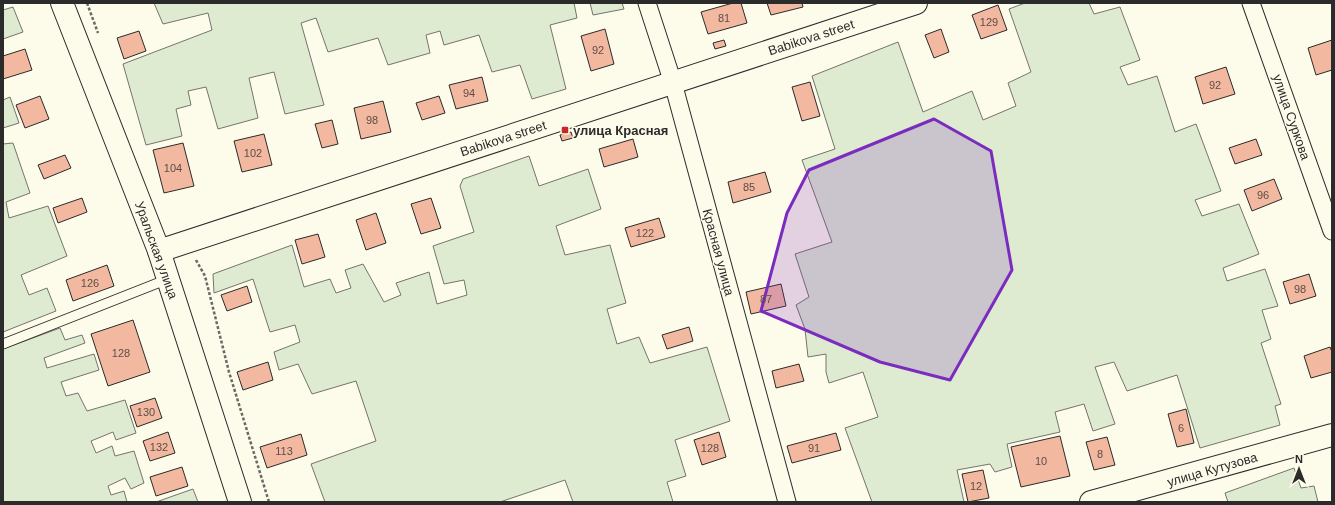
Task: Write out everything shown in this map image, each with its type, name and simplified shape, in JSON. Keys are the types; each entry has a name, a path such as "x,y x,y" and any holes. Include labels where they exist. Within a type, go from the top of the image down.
{"main road":[{"name":"Уральская улица","path":"62,3 159,251 240,502"},
{"name":"Babikova street","path":"159,251 916,3"},
{"name":"улица Кутузова","path":"1091,502 1332,435"}],"street":[{"name":"Красная улица","path":"647,3 673,82 787,502"},
{"name":"улица Суркова","path":"1251,3 1332,231"}],"lane":[{"path":"3,344 168,279"}],"highlighted area":[{"path":"934,119 991,151 1012,270 950,380 880,362 761,311 787,213 809,170"}],"green space":[{"path":"154,3 574,3 577,18 550,25 566,89 532,99 520,65 492,72 479,35 444,45 440,31 426,35 430,53 388,65 378,38 328,52 316,18 301,23 324,105 285,114 274,72 249,78 258,118 218,129 206,87 188,91 191,105 176,109 182,136 146,145 123,64 212,30 208,13 163,24"},
{"path":"590,3 622,3 624,9 593,15"},
{"path":"1025,3 1089,3 1094,14 1120,7 1140,60 1120,67 1128,85 1157,76 1175,132 1196,124 1221,191 1195,200 1202,216 1239,204 1259,254 1223,268 1227,281 1265,269 1278,306 1262,310 1271,339 1261,343 1281,404 1275,406 1280,425 1200,448 1177,375 1127,391 1114,362 1095,367 1115,424 1093,431 1084,404 1055,412 1060,432 1007,444 1012,467 995,472 990,464 957,470 964,502 872,502 845,428 878,417 863,372 829,383 826,372 826,354 808,357 805,329 796,305 809,297 795,254 832,242 802,160 835,149 812,76 898,42 923,112 972,91 983,120 1016,106 1008,83 1031,72 1009,9"},
{"path":"13,7 23,32 3,39 3,10"},
{"path":"10,97 19,123 3,128 3,100"},
{"path":"13,143 30,193 6,202 9,218 48,206 67,256 21,275 29,295 47,288 56,311 3,332 3,144"},
{"path":"529,156 539,186 588,169 601,209 556,226 565,255 610,245 626,303 607,309 617,344 639,337 650,363 707,347 730,421 675,440 686,476 667,482 673,502 573,502 565,480 500,502 325,502 311,464 376,441 356,381 312,394 298,364 279,370 274,352 300,342 295,325 270,332 253,279 214,293 213,274 292,245 304,287 330,279 336,293 351,288 345,270 363,264 384,302 401,295 396,283 429,272 437,304 467,295 464,280 444,284 433,246 474,232 460,186 463,179"},
{"path":"60,328 65,340 82,335 85,343 44,358 47,368 94,354 99,370 61,382 66,396 78,393 87,411 125,400 136,433 116,440 113,432 91,441 96,453 112,446 115,456 134,451 144,483 131,489 125,478 108,486 111,495 124,491 127,502 3,502 3,349"},
{"path":"1294,468 1301,488 1314,486 1318,502 1228,502 1225,493"},
{"path":"193,489 198,502 156,502"}],"building":[{"path":"733,3 741,3 747,23 708,34 701,12"},
{"path":"767,3 802,3 803,7 771,15"},
{"path":"998,5 1007,30 981,39 972,15"},
{"path":"605,29 614,64 591,71 581,36"},
{"path":"941,29 949,52 934,58 925,35"},
{"path":"139,31 146,51 124,59 117,38"},
{"path":"724,40 726,46 715,49 713,43"},
{"path":"1332,40 1332,70 1316,75 1308,48"},
{"path":"25,49 32,70 3,79 3,56"},
{"path":"1226,67 1235,94 1203,104 1195,77"},
{"path":"482,77 488,101 456,109 449,85"},
{"path":"810,82 820,116 802,121 792,87"},
{"path":"40,96 49,119 25,128 16,105"},
{"path":"439,96 445,113 422,120 416,103"},
{"path":"383,101 391,132 361,139 354,108"},
{"path":"332,120 338,144 322,148 315,124"},
{"path":"571,132 573,138 562,141 560,135"},
{"path":"264,134 272,165 242,172 234,141"},
{"path":"633,139 638,157 604,167 599,149"},
{"path":"1256,139 1262,155 1235,164 1229,148"},
{"path":"183,143 194,186 164,193 153,150"},
{"path":"65,155 71,168 44,179 38,165"},
{"path":"765,172 771,192 733,203 728,182"},
{"path":"1274,179 1282,199 1252,211 1244,190"},
{"path":"82,198 87,212 58,223 53,208"},
{"path":"431,198 441,228 421,234 411,204"},
{"path":"376,213 386,243 366,250 356,220"},
{"path":"659,218 665,237 631,247 625,228"},
{"path":"318,234 325,257 302,264 295,240"},
{"path":"107,265 114,286 73,301 66,280"},
{"path":"1309,274 1316,296 1290,304 1283,282"},
{"path":"781,284 786,306 751,314 746,292"},
{"path":"247,286 252,302 227,311 221,295"},
{"path":"133,320 150,372 108,386 91,334"},
{"path":"689,327 693,341 667,349 662,335"},
{"path":"1330,347 1332,352 1332,372 1311,378 1304,356"},
{"path":"268,362 273,380 243,390 237,372"},
{"path":"799,364 804,381 776,388 772,371"},
{"path":"155,398 162,418 137,427 130,406"},
{"path":"1186,409 1194,443 1177,447 1168,414"},
{"path":"168,432 175,453 150,461 143,441"},
{"path":"719,432 726,457 702,465 694,440"},
{"path":"836,433 841,450 792,463 787,446"},
{"path":"301,434 307,455 267,468 260,447"},
{"path":"1060,436 1070,476 1021,487 1011,447"},
{"path":"1107,437 1115,465 1094,470 1086,442"},
{"path":"182,467 188,486 156,496 150,477"},
{"path":"983,470 989,498 968,502 962,474"}],"place":[{"name":"улица Красная","path":"565,130"}]}
